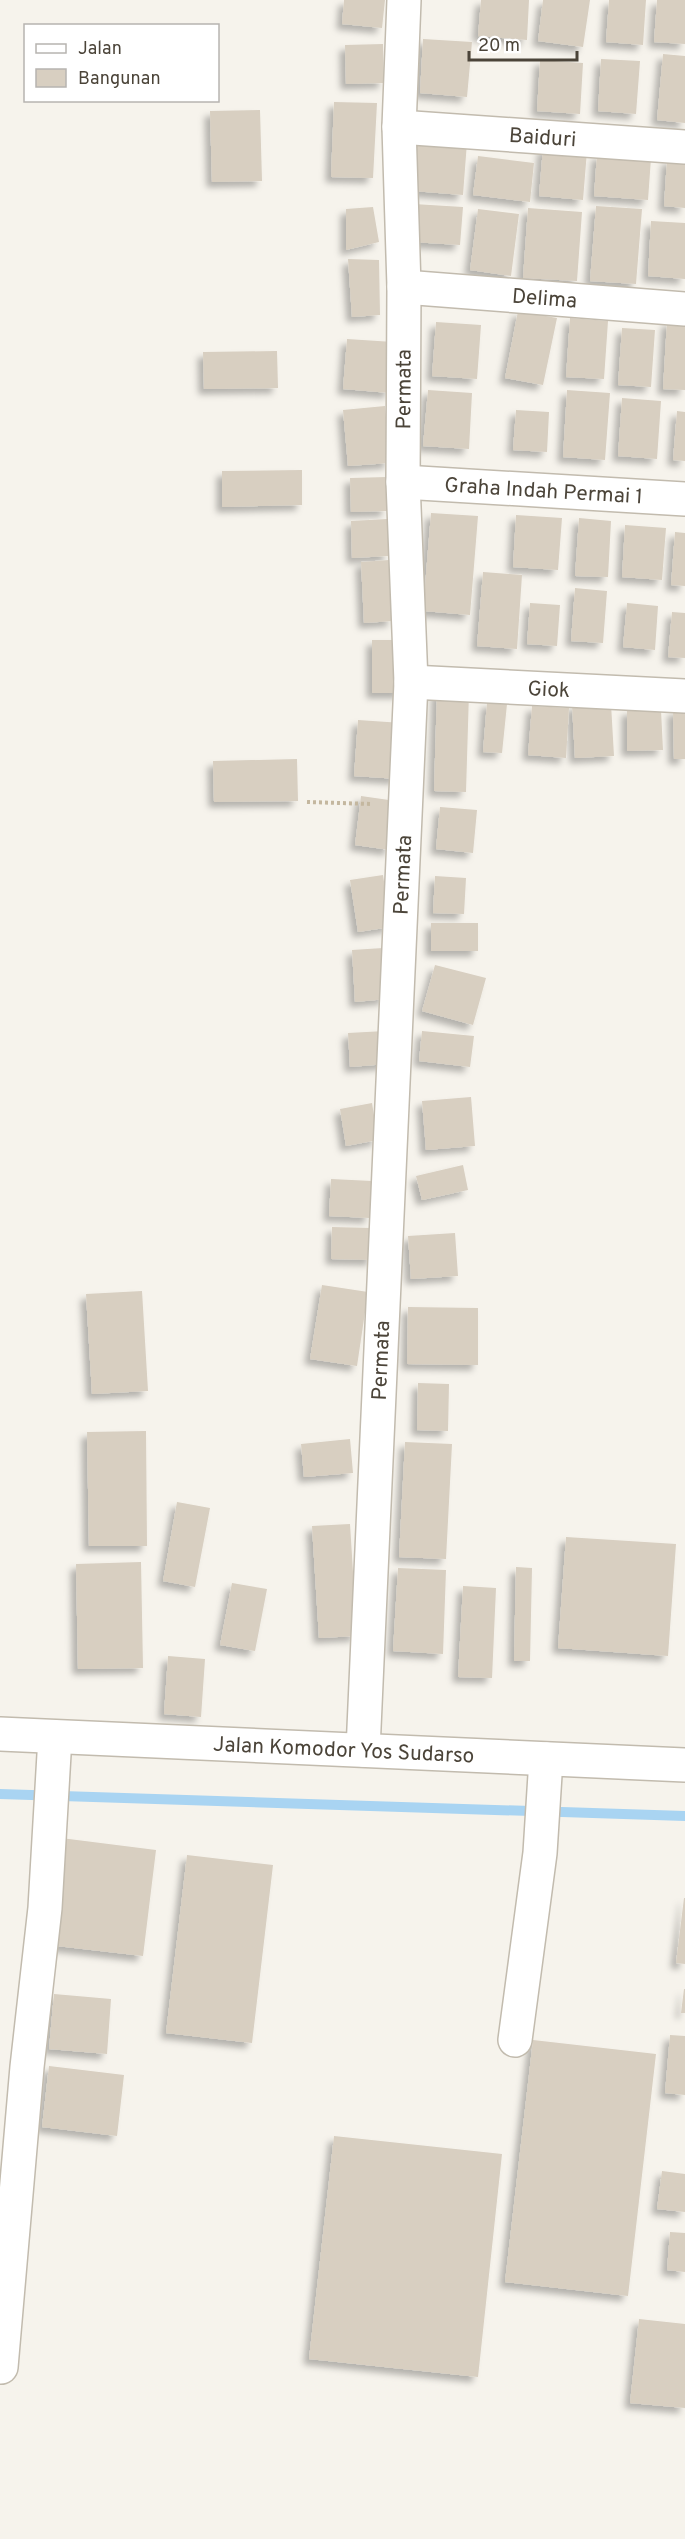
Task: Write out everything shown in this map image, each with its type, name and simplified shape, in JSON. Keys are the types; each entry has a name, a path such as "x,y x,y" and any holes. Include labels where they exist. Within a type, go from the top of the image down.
{"street":[{"name":"Permata","path":"363,1750 411,682 403,482 404,287 399,128 404,0"},
{"name":"Baiduri","path":"399,128 685,147"},
{"name":"Delima","path":"404,287 685,309"},
{"name":"Graha Indah Permai 1","path":"403,482 685,499"},
{"name":"Giok","path":"411,682 685,696"},
{"name":"Jalan Komodor Yos Sudarso","path":"0,1734 363,1750 545,1771 685,1765"},
{"path":"1,2367 27,2067 45,1908 55,1737"},
{"path":"515,2040 540,1852 545,1771"}],"path":[{"path":"307,802 406,805"}],"building":[{"path":"344,0 385,0 382,28 342,24"},
{"path":"481,0 529,0 527,40 478,36"},
{"path":"543,0 590,0 583,47 538,41"},
{"path":"609,0 646,0 643,45 606,42"},
{"path":"657,0 685,0 685,44 654,42"},
{"path":"423,39 472,42 467,97 420,93"},
{"path":"383,44 384,83 346,84 345,45"},
{"path":"663,54 685,56 685,123 657,120"},
{"path":"601,59 640,61 636,114 598,111"},
{"path":"540,60 583,63 580,114 537,111"},
{"path":"334,102 377,103 373,178 331,177"},
{"path":"260,110 262,181 212,182 210,111"},
{"path":"416,139 467,142 463,195 413,191"},
{"path":"543,147 587,151 583,200 539,196"},
{"path":"597,154 651,158 648,200 594,196"},
{"path":"478,156 534,163 530,202 473,195"},
{"path":"667,159 685,160 685,208 664,206"},
{"path":"414,204 463,207 460,245 412,242"},
{"path":"596,206 642,209 636,284 590,281"},
{"path":"373,207 379,242 346,250 346,209"},
{"path":"528,208 582,212 577,281 523,278"},
{"path":"478,209 519,214 511,276 470,270"},
{"path":"651,221 685,223 685,279 648,276"},
{"path":"348,259 379,260 380,315 352,317"},
{"path":"518,311 557,318 543,385 505,378"},
{"path":"570,318 608,321 604,379 566,377"},
{"path":"667,321 685,322 685,390 663,389"},
{"path":"436,322 481,325 477,379 432,376"},
{"path":"622,328 655,330 651,387 618,385"},
{"path":"347,339 393,342 390,393 343,389"},
{"path":"277,351 278,388 204,389 203,352"},
{"path":"428,390 472,393 469,449 423,446"},
{"path":"567,390 610,393 605,460 563,457"},
{"path":"622,398 661,401 657,459 618,456"},
{"path":"385,406 390,463 348,466 343,410"},
{"path":"516,410 549,412 547,452 513,450"},
{"path":"677,411 685,412 685,461 673,460"},
{"path":"302,470 302,505 222,507 222,471"},
{"path":"387,477 387,511 351,512 350,478"},
{"path":"431,513 478,516 470,615 423,611"},
{"path":"516,515 562,518 558,570 513,567"},
{"path":"579,518 611,521 608,577 575,576"},
{"path":"387,519 389,556 352,558 351,521"},
{"path":"625,525 666,528 662,580 622,577"},
{"path":"675,532 685,533 685,586 671,585"},
{"path":"389,560 393,621 364,623 361,562"},
{"path":"483,572 522,575 517,649 477,646"},
{"path":"575,588 607,591 603,643 571,641"},
{"path":"530,603 560,605 557,646 527,644"},
{"path":"627,603 658,606 655,650 623,647"},
{"path":"672,612 685,613 685,658 668,657"},
{"path":"372,640 402,640 402,693 372,693"},
{"path":"437,691 469,692 466,792 434,791"},
{"path":"487,702 507,704 502,753 483,752"},
{"path":"611,704 614,756 575,758 572,705"},
{"path":"532,706 569,708 566,758 528,755"},
{"path":"627,710 661,710 663,750 627,751"},
{"path":"673,710 685,710 685,759 674,759"},
{"path":"358,720 402,723 398,779 354,776"},
{"path":"297,759 298,801 214,802 213,761"},
{"path":"361,796 396,801 390,850 355,845"},
{"path":"440,807 477,810 473,853 436,849"},
{"path":"383,875 391,927 358,932 350,880"},
{"path":"435,876 466,878 464,914 433,913"},
{"path":"431,923 478,923 478,951 431,951"},
{"path":"383,948 386,999 355,1002 352,950"},
{"path":"435,965 486,978 473,1025 422,1011"},
{"path":"385,1031 387,1064 350,1067 348,1033"},
{"path":"422,1031 474,1036 470,1067 419,1061"},
{"path":"471,1097 475,1146 426,1150 422,1101"},
{"path":"372,1103 378,1140 346,1146 340,1109"},
{"path":"463,1165 468,1190 422,1200 416,1176"},
{"path":"331,1179 372,1181 370,1218 329,1216"},
{"path":"332,1227 373,1228 373,1260 331,1259"},
{"path":"455,1233 458,1276 411,1279 408,1236"},
{"path":"322,1285 368,1292 357,1366 310,1359"},
{"path":"142,1291 148,1391 92,1394 86,1294"},
{"path":"408,1307 478,1308 478,1365 407,1364"},
{"path":"418,1383 449,1384 448,1431 417,1430"},
{"path":"146,1431 147,1546 89,1546 87,1432"},
{"path":"350,1439 353,1473 304,1477 301,1444"},
{"path":"405,1442 452,1444 446,1559 399,1557"},
{"path":"177,1502 210,1508 195,1587 163,1581"},
{"path":"350,1524 357,1636 319,1638 312,1526"},
{"path":"566,1537 676,1544 668,1656 558,1648"},
{"path":"141,1562 143,1668 78,1669 76,1564"},
{"path":"516,1567 532,1568 530,1661 514,1661"},
{"path":"398,1568 446,1570 443,1654 393,1651"},
{"path":"232,1583 267,1589 255,1651 220,1645"},
{"path":"463,1586 496,1588 492,1678 458,1677"},
{"path":"168,1656 205,1659 201,1717 164,1714"},
{"path":"61,1838 156,1850 143,1956 48,1945"},
{"path":"187,1855 273,1865 252,2043 166,2033"},
{"path":"685,1898 685,1964 676,1963"},
{"path":"684,1989 685,2013 681,2013"},
{"path":"54,1994 111,1999 107,2054 49,2049"},
{"path":"670,2035 685,2036 685,2095 665,2093"},
{"path":"533,2040 656,2054 628,2296 505,2282"},
{"path":"49,2066 124,2075 117,2136 42,2127"},
{"path":"334,2136 502,2154 478,2377 309,2359"},
{"path":"662,2171 685,2174 685,2212 657,2209"},
{"path":"670,2232 685,2233 685,2272 667,2270"},
{"path":"639,2319 685,2324 685,2408 630,2403"}],"waterway":[{"path":"0,1794 685,1816"}]}
